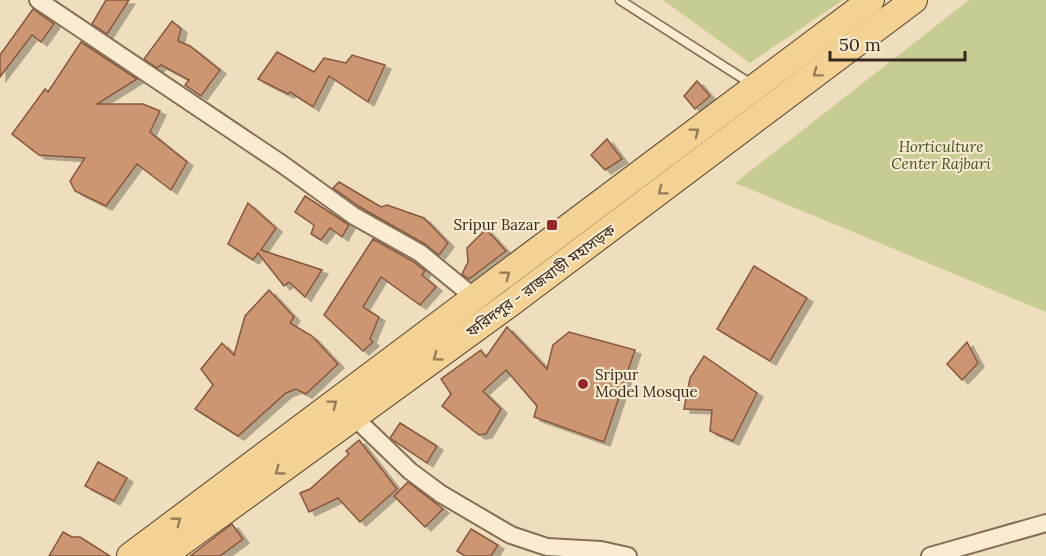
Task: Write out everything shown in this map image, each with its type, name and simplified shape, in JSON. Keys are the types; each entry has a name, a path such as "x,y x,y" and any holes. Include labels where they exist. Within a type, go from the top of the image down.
{"main road":[{"name":"ফরিদপুর - রাজবাড়ী মহাসড়ক","path":"130,556 871,0"},
{"name":"ফরিদপুর - রাজবাড়ী মহাসড়ক","path":"163,556 654,197 914,0"}],"street":[{"path":"38,0 282,164 354,216 420,253 475,298"},
{"path":"354,417 411,471 441,494 511,535 544,551 601,550 628,556"},
{"path":"930,556 1046,523"}],"lane":[{"path":"620,0 755,87"}],"green space":[{"path":"663,0 843,0 750,63"},
{"name":"Horticulture Center Rajbari","path":"969,0 1046,0 1046,312 735,183"}],"building":[{"path":"106,0 129,0 107,34 92,24"},
{"path":"33,9 54,24 41,42 32,35 0,77 0,55"},
{"path":"172,21 181,29 178,41 190,46 220,70 201,96 185,85 189,80 161,65 157,68 144,59"},
{"path":"81,42 137,79 97,104 143,104 160,111 150,132 187,162 171,190 137,164 106,206 75,191 70,181 85,158 39,155 12,134 45,89 48,92"},
{"path":"277,52 314,72 324,58 346,63 352,55 385,65 368,102 329,76 313,107 290,92 288,94 258,79"},
{"path":"697,81 710,96 695,109 684,96"},
{"path":"607,139 622,159 605,170 591,155"},
{"path":"339,182 381,207 387,205 424,218 448,243 439,255 425,244 360,207 333,188"},
{"path":"305,196 349,225 342,237 330,228 321,240 311,234 314,225 295,212"},
{"path":"248,203 276,228 261,250 322,270 305,297 289,282 284,286 258,253 253,260 228,244"},
{"path":"486,229 506,251 469,279 462,274 468,262 467,248"},
{"path":"373,239 414,262 425,271 422,275 436,287 420,305 381,277 363,307 379,317 370,339 373,342 363,351 324,315"},
{"path":"754,266 807,298 770,361 717,329"},
{"path":"269,290 294,317 290,323 312,336 338,364 306,394 296,389 286,393 238,436 195,409 213,385 201,369 222,343 234,355 245,316"},
{"path":"507,327 547,369 553,345 569,332 635,350 604,442 534,417 537,406 506,370 483,391 501,409 486,434 479,435 442,406 451,394 441,379 481,350 486,357"},
{"path":"967,342 978,363 962,380 947,364"},
{"path":"704,356 757,393 733,441 710,431 712,410 684,409 690,378"},
{"path":"400,423 437,446 427,463 390,438"},
{"path":"359,440 397,489 360,522 338,498 309,512 300,493 310,489 349,454 346,451"},
{"path":"98,462 127,478 114,501 85,486"},
{"path":"408,482 443,509 425,527 394,496"},
{"path":"232,524 243,539 220,556 190,556"},
{"path":"471,529 498,545 491,556 465,556 457,551"},
{"path":"63,532 72,537 80,537 110,556 49,556"}],"place":[{"name":"Sripur Bazar","path":"552,225"},
{"name":"Sripur Model Mosque","path":"583,384"}]}
